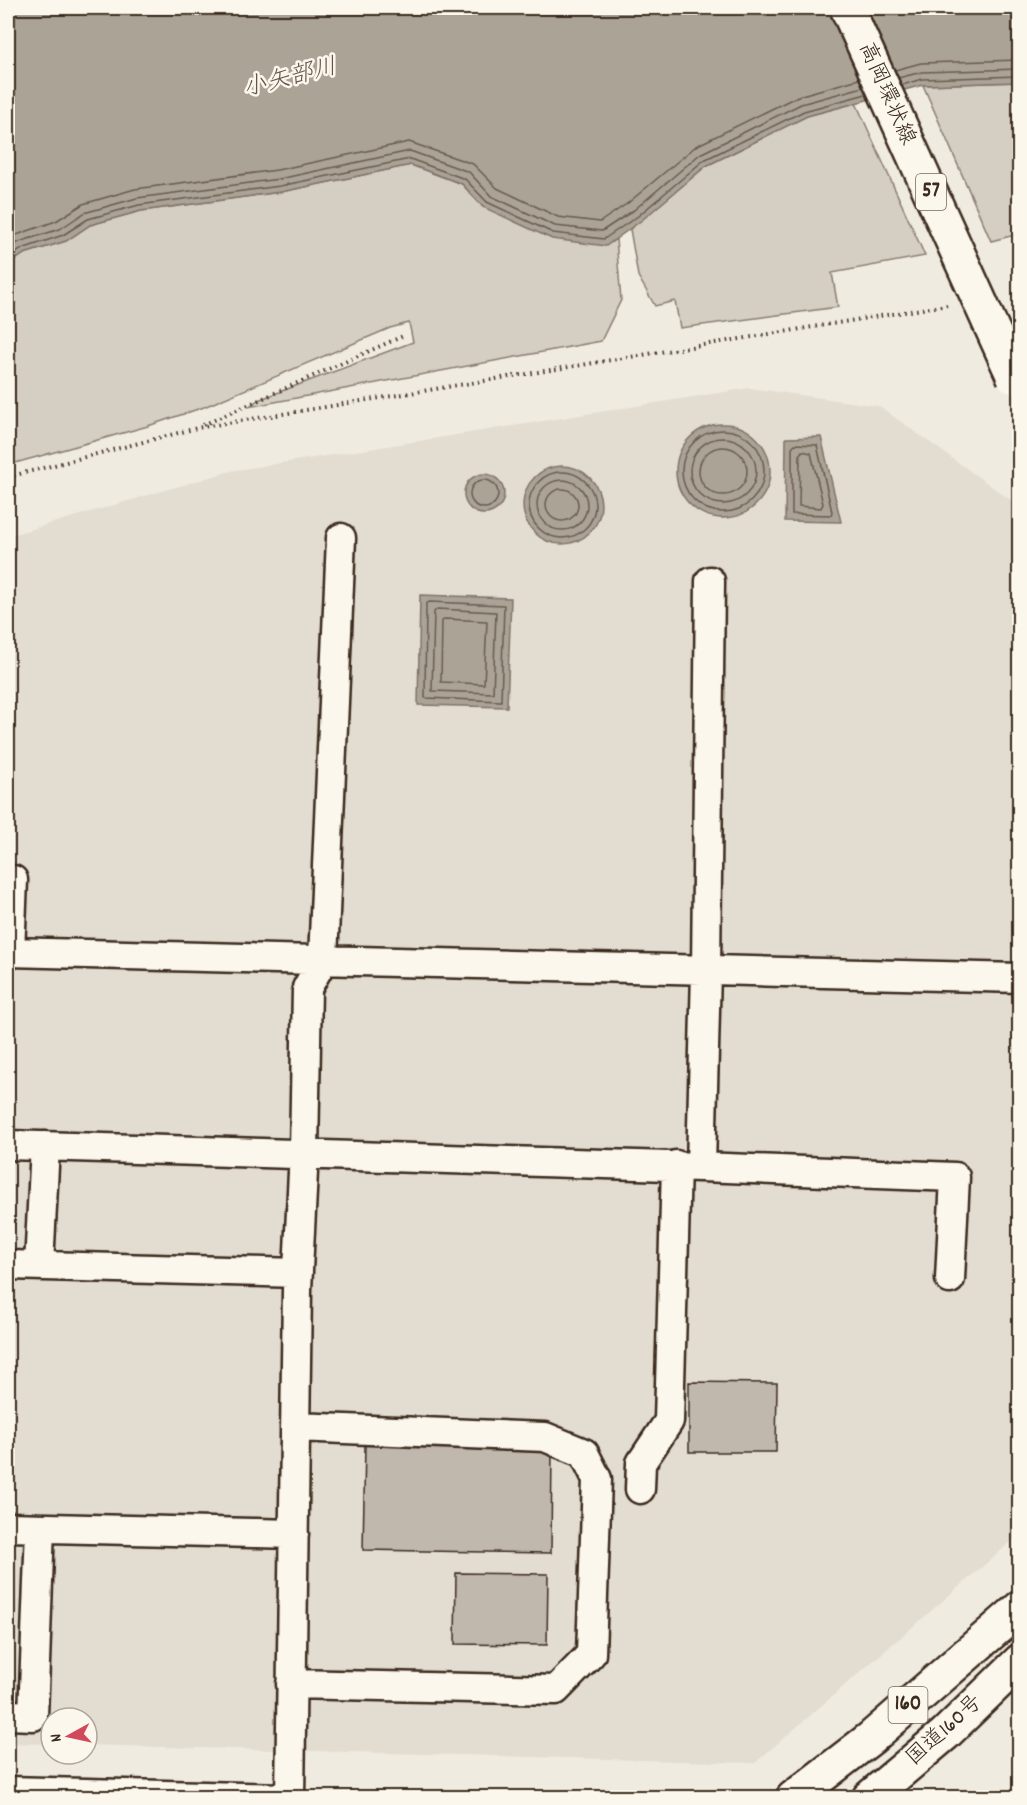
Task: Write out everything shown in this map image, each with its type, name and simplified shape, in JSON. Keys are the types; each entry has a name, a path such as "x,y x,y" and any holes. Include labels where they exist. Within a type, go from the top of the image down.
{"main road":[{"name":"高岡環状線","path":"847,8 1014,377"},
{"name":"国道160号","path":"793,1797 871,1738 1020,1608"},
{"name":"国道160号","path":"869,1797 945,1734 1020,1661"}],"street":[{"path":"290,1797 298,1273 304,1152 307,988 324,960 341,538"},
{"path":"640,1489 641,1463 669,1421 688,1166 706,971 710,581"},
{"path":"8,880 13,880 9,952 1020,978"},
{"path":"8,1145 304,1152 956,1177 950,1279"},
{"path":"39,1266 45,1146"},
{"path":"8,1264 298,1273"},
{"path":"291,1684 556,1690 591,1654 599,1635 603,1484 584,1452 545,1437 295,1427"},
{"path":"8,1527 294,1534"},
{"path":"8,1715 33,1716 40,1528"},
{"path":"8,1791 285,1797"}],"path":[{"path":"8,477 197,428 952,304"},
{"path":"197,428 403,336"}],"shaded area":[{"path":"1019,82 1019,234 991,241 923,85"},
{"path":"856,103 925,256 832,273 838,307 680,328 675,301 655,306 638,276 630,229 706,166 807,116"},
{"path":"411,165 462,184 483,207 605,246 616,239 621,300 601,341 248,407 258,400 413,342 409,323 390,328 204,407 148,426 8,465 8,265 24,254 66,241 90,225 141,211 281,192"},
{"path":"749,388 879,406 1019,506 1019,1535 755,1763 99,1745 99,1706 39,1706 39,1744 8,1743 8,536 231,471"}],"water":[{"name":"小矢部川","path":"8,8 1019,8 1019,82 923,85 807,116 706,166 642,220 606,246 552,239 483,207 462,184 411,165 281,192 141,211 90,225 66,241 24,254 8,265"},
{"path":"723,424 741,428 756,438 766,453 770,471 766,489 756,504 741,514 723,518 705,514 690,504 680,489 676,471 680,453 690,438 705,428"},
{"path":"821,437 841,522 785,521 786,438"},
{"path":"562,466 577,469 590,477 598,490 601,505 598,520 590,533 577,541 562,544 547,541 534,533 526,520 523,505 526,490 534,477 547,469"},
{"path":"484,474 498,480 504,494 498,508 484,514 470,508 464,494 470,480"},
{"path":"420,595 511,598 507,707 418,705"}],"building":[{"path":"689,1382 777,1383 776,1452 689,1452"},
{"path":"365,1445 552,1448 551,1553 363,1550"},
{"path":"456,1573 548,1574 547,1645 455,1644"}]}
